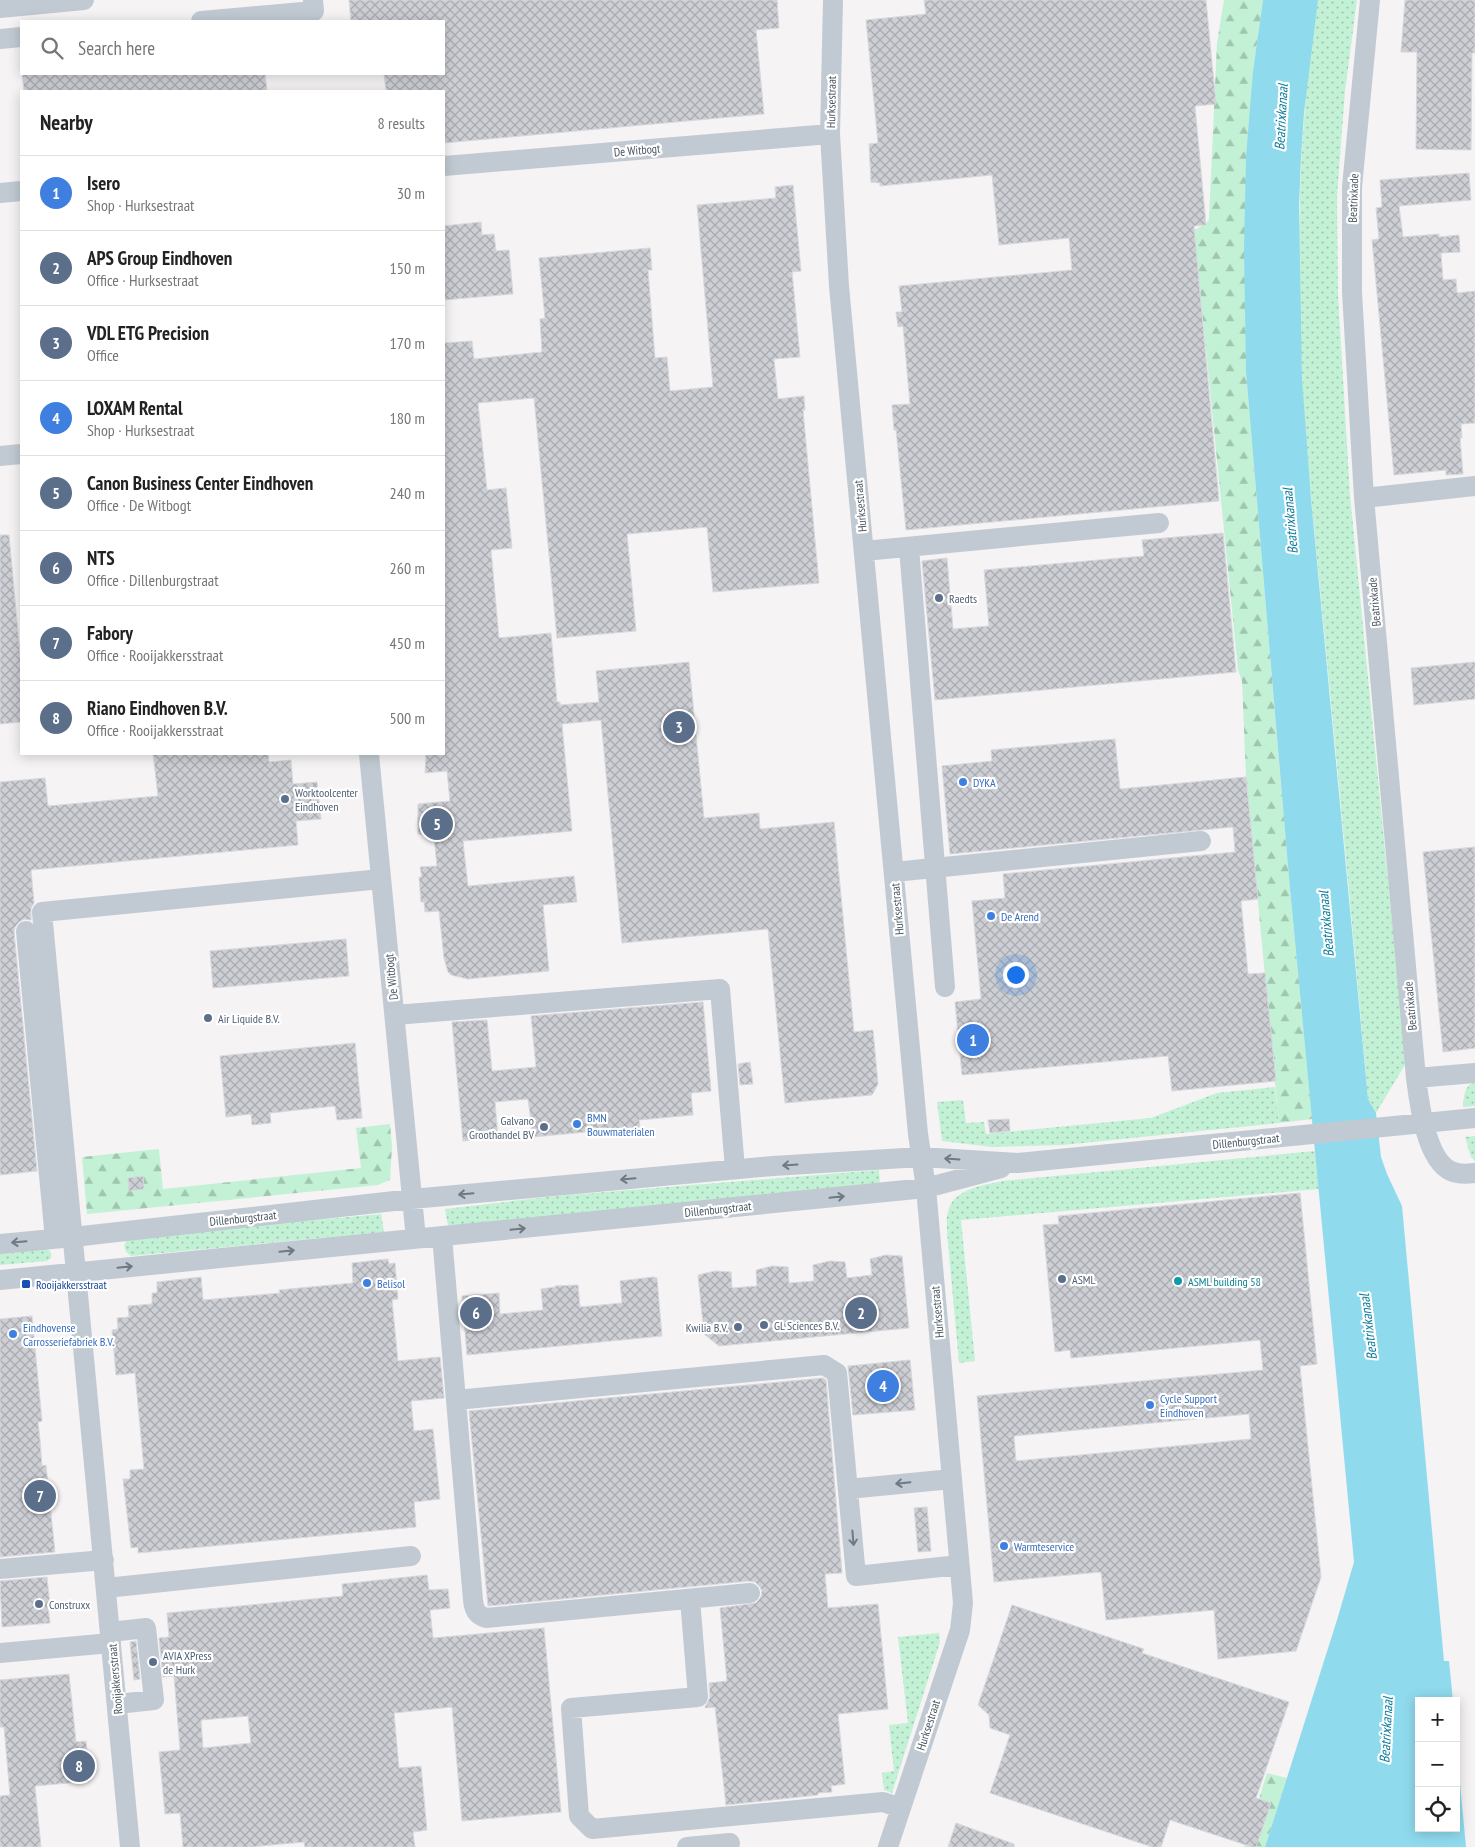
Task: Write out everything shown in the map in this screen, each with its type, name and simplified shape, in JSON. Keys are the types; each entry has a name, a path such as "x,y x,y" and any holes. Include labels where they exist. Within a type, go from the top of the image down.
{"street":[{"path":"0,8 84,0"},
{"path":"212,20 314,11 314,0"},
{"name":"Hurksestraat","path":"833,0 830,134 839,286 921,1157 926,1188 963,1603 960,1630 888,1847"},
{"name":"Beatrixkade","path":"1370,0 1352,187 1352,292 1364,498 1420,1107 1428,1138 1440,1162 1452,1172 1475,1173"},
{"path":"0,39 20,37"},
{"name":"De Witbogt","path":"445,166 830,134"},
{"path":"0,193 20,191"},
{"path":"0,456 20,454"},
{"path":"1364,498 1475,486"},
{"path":"864,552 1159,523"},
{"path":"909,548 945,987"},
{"name":"De Witbogt","path":"370,755 412,1200"},
{"path":"894,872 1201,841"},
{"path":"64,1238 42,912 382,879"},
{"path":"26,931 64,1238 76,1272"},
{"path":"395,1015 720,989 735,1170"},
{"path":"1416,1078 1475,1073"},
{"name":"Dillenburgstraat","path":"0,1244 412,1200 735,1170 921,1157 1018,1163 1466,1119"},
{"name":"Dillenburgstraat","path":"0,1280 926,1188 1018,1163"},
{"path":"412,1200 416,1238"},
{"path":"442,1236 473,1600 478,1614 486,1618 750,1593"},
{"name":"Rooijakkersstraat","path":"76,1272 130,1847"},
{"path":"456,1400 824,1365 837,1373 856,1576 959,1565"},
{"path":"848,1489 952,1479"},
{"path":"106,1588 411,1556"},
{"path":"0,1569 104,1560"},
{"path":"690,1598 698,1697 571,1708 579,1816 592,1829 883,1802 901,1808"},
{"path":"0,1653 111,1637 146,1628 154,1700 117,1704"},
{"path":"687,1847 730,1843"}],"green space":[{"path":"1224,0 1263,0 1253,71 1246,372 1289,878 1312,1119 1279,1123 1246,776 1242,681 1238,670 1194,230 1206,224 1209,219 1217,43"},
{"path":"1318,0 1357,0 1345,91 1337,196 1338,295 1350,495 1406,1063 1376,1113 1368,1099 1311,503 1302,376 1299,282 1300,187 1306,93"},
{"path":"1475,1082 1475,1106 1463,1107 1464,1095 1469,1086"},
{"path":"1275,1087 1279,1123 1063,1145 992,1147 942,1141 937,1102 963,1100 966,1123 984,1122 986,1134 1151,1118 1217,1093"},
{"path":"390,1124 392,1146 390,1180 378,1185 87,1214 82,1157 159,1149 163,1189 361,1168 356,1128"},
{"path":"1475,1136 1475,1161 1471,1157 1465,1137"},
{"path":"1315,1151 1319,1189 961,1220 975,1361 959,1363 947,1214 951,1204 962,1193 970,1189 1003,1181"},
{"path":"879,1170 880,1185 448,1226 445,1209 556,1196"},
{"path":"381,1214 384,1232 131,1256 126,1252 124,1246 127,1239 136,1236"},
{"path":"46,1247 50,1250 51,1255 51,1258 47,1261 0,1265 0,1252"},
{"path":"939,1633 940,1642 892,1793 884,1790 882,1773 894,1771 889,1725 908,1723 898,1637"},
{"path":"1267,1773 1287,1778 1265,1847 1244,1847"}],"water":[{"name":"Beatrixkanaal","path":"1263,0 1318,0 1304,113 1299,207 1302,378 1311,499 1368,1099 1376,1113 1381,1157 1402,1206 1444,1661 1449,1661 1453,1697 1415,1697 1415,1832 1460,1832 1460,1783 1466,1847 1265,1847 1354,1562 1289,878 1246,372 1244,249 1246,157 1253,71"}],"building":[{"path":"349,0 777,0 779,28 756,30 764,114 445,143 445,90 386,90 384,75 445,75 445,20 351,20"},
{"path":"924,0 1206,0 1216,104 1195,106 1206,225 1194,226 1219,501 906,530 892,405 910,404 903,326 898,327 896,312 902,312 899,286 1072,270 1069,238 999,245 992,175 880,186 880,183 871,182 869,144 878,143 866,20 926,14"},
{"path":"1405,0 1475,0 1475,53 1472,53 1471,150 1416,149 1417,52 1401,52"},
{"path":"22,75 265,75 267,90 24,90"},
{"path":"1469,173 1471,200 1399,206 1403,237 1439,234 1439,237 1459,235 1460,252 1441,253 1443,280 1456,279 1457,293 1475,291 1475,423 1461,424 1462,438 1460,438 1463,474 1446,475 1446,470 1394,475 1372,240 1379,239 1376,208 1382,207 1380,180"},
{"path":"793,185 801,271 792,272 800,357 774,359 778,399 804,396 805,410 803,410 819,583 713,592 707,527 627,534 636,631 557,638 534,398 478,403 487,490 506,488 512,548 491,550 499,638 551,633 557,702 560,702 560,705 599,702 596,671 689,662 704,818 759,813 760,829 834,822 854,1032 873,1030 878,1084 872,1095 785,1103 768,929 622,943 601,720 562,724 572,831 463,841 468,886 574,876 577,902 543,905 549,971 468,979 451,975 448,972 444,958 439,911 425,912 424,902 421,902 419,877 422,877 420,867 437,866 434,837 418,834 418,804 450,801 447,771 425,773 426,755 445,755 445,343 472,341 474,359 542,352 540,319 545,318 539,258 650,248 652,270 648,270 655,358 667,357 670,391 713,387 697,205 776,198 775,187"},
{"path":"481,222 482,235 494,234 496,251 509,250 513,294 445,300 445,226"},
{"path":"1223,533 1236,672 935,700 922,561 947,558 953,629 989,626 984,570 1144,556 1142,540"},
{"path":"0,535 9,535 20,653 20,722 0,724"},
{"path":"1475,662 1475,699 1414,705 1411,668"},
{"path":"1115,739 1120,789 1246,777 1258,899 1241,901 1248,974 1265,973 1276,1081 1172,1091 1168,1056 962,1075 955,1002 981,999 972,901 1005,898 1003,874 1235,852 1233,827 950,854 942,766 992,761 991,750"},
{"path":"153,755 268,755 269,762 291,760 293,784 317,782 321,819 296,821 298,845 31,870 34,903 31,908 31,920 24,919 19,922 14,932 37,1171 0,1175 0,782 45,778 48,806 158,796"},
{"path":"1475,847 1475,1048 1443,1052 1423,852"},
{"path":"346,939 349,976 213,988 210,951"},
{"path":"703,1002 711,1091 691,1093 693,1115 639,1120 640,1127 533,1137 528,1099 495,1102 498,1138 463,1141 452,1022 487,1020 492,1071 536,1067 531,1016"},
{"path":"355,1043 362,1118 337,1120 335,1106 270,1113 271,1123 252,1125 251,1114 226,1117 220,1056"},
{"path":"750,1062 753,1084 740,1085 738,1064"},
{"path":"1009,1119 1010,1131 990,1133 988,1120"},
{"path":"143,1176 144,1189 129,1191 128,1178"},
{"path":"1300,1193 1317,1364 1300,1366 1321,1577 1296,1651 1218,1659 1214,1610 1106,1620 1101,1572 994,1582 977,1396 1263,1370 1260,1340 1071,1358 1070,1350 1055,1352 1043,1225 1059,1224 1058,1216","holes":["1249,1414 1251,1439 1016,1461 1014,1436"]},
{"path":"886,1255 902,1256 909,1328 719,1346 704,1334 698,1275 715,1271 731,1272 732,1288 757,1286 756,1270 772,1266 788,1267 789,1283 814,1281 813,1265 830,1261 845,1262 847,1278 872,1275 870,1259"},
{"path":"388,1259 389,1264 395,1263 398,1299 392,1300 398,1361 440,1357 444,1398 411,1401 414,1431 433,1429 440,1499 414,1502 416,1527 138,1553 138,1547 131,1548 123,1479 130,1479 130,1470 144,1469 135,1373 116,1375 112,1330 118,1329 117,1318 129,1317 128,1306 152,1304 152,1293 157,1293 157,1282 201,1277 203,1300 280,1293 279,1290 353,1283 352,1263"},
{"path":"657,1278 662,1336 467,1355 462,1296 499,1293 500,1314 543,1310 541,1289 555,1286 578,1285 580,1307 622,1303 620,1281"},
{"path":"32,1316 42,1421 38,1422 42,1466 46,1465 55,1552 0,1557 0,1319"},
{"path":"910,1360 915,1410 853,1415 848,1366"},
{"path":"823,1378 826,1380 842,1573 825,1574 828,1608 878,1604 888,1709 838,1714 845,1784 831,1786 832,1792 726,1805 715,1707 705,1708 710,1697 709,1683 727,1681 720,1608 756,1603 761,1597 762,1591 760,1587 755,1582 749,1581 488,1606 469,1411"},
{"path":"927,1507 931,1551 918,1552 914,1508"},
{"path":"427,1575 429,1590 448,1589 450,1608 430,1610 433,1638 544,1628 561,1812 462,1821 452,1707 394,1713 399,1768 421,1766 427,1830 413,1832 415,1847 305,1847 304,1842 251,1847 183,1847 180,1813 165,1814 159,1752 180,1750 174,1676 163,1677 159,1638 169,1637 167,1613 343,1596 342,1584","holes":["248,1716 251,1743 203,1748 201,1720"]},
{"path":"47,1577 50,1623 2,1627 0,1581"},
{"path":"1012,1605 1144,1649 1142,1653 1289,1702 1256,1798 1271,1803 1256,1847 1170,1820 1161,1847 1152,1847 990,1793 1010,1735 990,1728 989,1715 978,1705"},
{"path":"136,1641 140,1679 134,1680 130,1642"},
{"path":"69,1674 76,1742 86,1741 90,1781 35,1786 41,1847 0,1847 0,1796 10,1795 4,1727 0,1727 0,1680"},
{"path":"956,1823 1014,1844 1014,1847 948,1847"}],"place":[{"name":"Raedts","path":"939,598"},
{"name":"VDL ETG Precision","path":"679,727"},
{"name":"DYKA","path":"963,782"},
{"name":"Worktoolcenter Eindhoven","path":"285,799"},
{"name":"Canon Business Center Eindhoven","path":"437,824"},
{"name":"De Arend","path":"991,916"},
{"name":"Air Liquide B.V.","path":"208,1018"},
{"name":"Isero","path":"973,1040"},
{"name":"BMN Bouwmaterialen","path":"577,1124"},
{"name":"Galvano Groothandel BV","path":"544,1127"},
{"name":"ASML","path":"1062,1279"},
{"name":"ASML building 58","path":"1178,1281"},
{"name":"Belisol","path":"367,1283"},
{"name":"Rooijakkersstraat","path":"26,1284"},
{"name":"NTS","path":"476,1313"},
{"name":"APS Group Eindhoven","path":"861,1313"},
{"name":"GL Sciences B.V.","path":"764,1325"},
{"name":"Kwilia B.V.","path":"738,1327"},
{"name":"Eindhovense Carrosseriefabriek B.V.","path":"13,1334"},
{"name":"LOXAM Rental","path":"883,1386"},
{"name":"Cycle Support Eindhoven","path":"1150,1405"},
{"name":"Fabory","path":"40,1496"},
{"name":"Warmteservice","path":"1004,1546"},
{"name":"Construxx","path":"39,1604"},
{"name":"AVIA XPress de Hurk","path":"153,1662"},
{"name":"Riano Eindhoven B.V.","path":"79,1766"}]}
